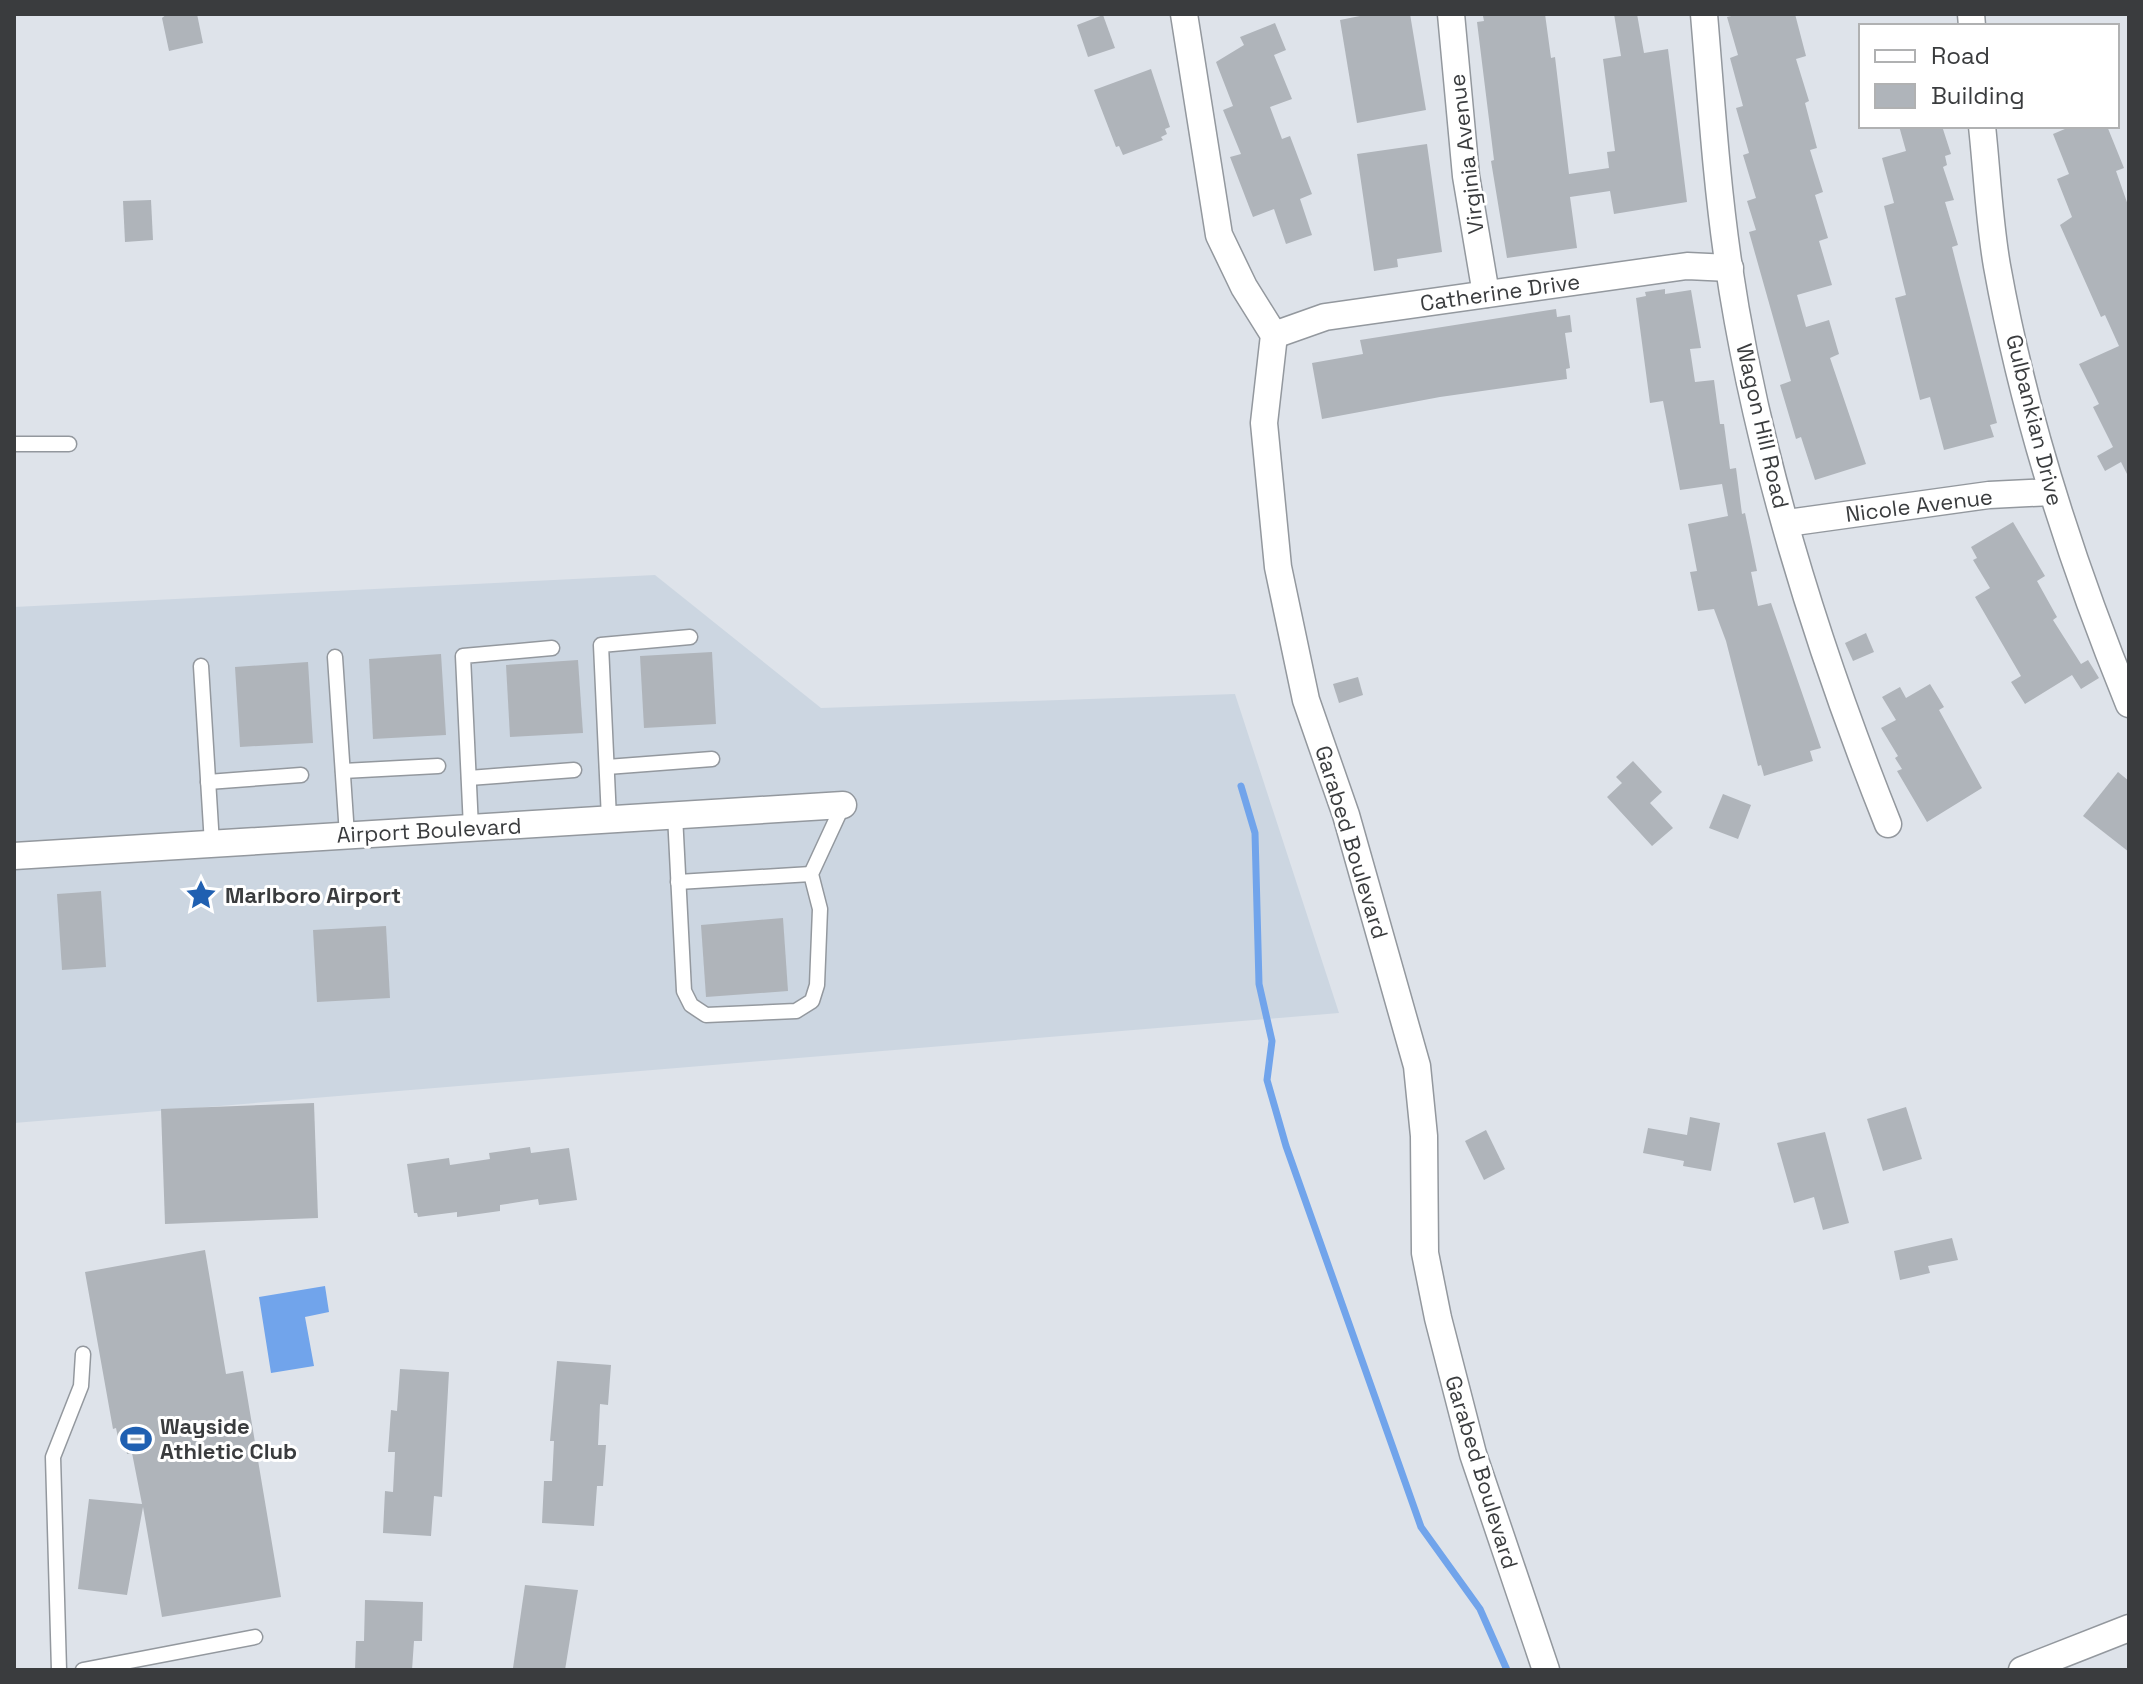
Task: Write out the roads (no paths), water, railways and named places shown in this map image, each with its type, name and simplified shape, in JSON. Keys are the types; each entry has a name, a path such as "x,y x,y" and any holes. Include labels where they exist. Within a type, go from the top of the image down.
{"street":[{"path":"1184,14 1219,235 1244,287 1274,335"},
{"name":"Virginia Avenue","path":"1451,14 1466,176 1486,294"},
{"name":"Wagon Hill Road","path":"1704,14 1730,268 1745,350 1787,523 1827,656 1888,824"},
{"name":"Gulbankian Drive","path":"1982,128 1997,264 2052,492 2072,561 2129,704"},
{"name":"Catherine Drive","path":"1274,335 1325,317 1687,266 1730,268"},
{"name":"Garabed Boulevard","path":"1274,335 1264,423 1278,567 1306,700 1346,815 1417,1066 1424,1136 1425,1253 1438,1318 1473,1454 1546,1670"},
{"name":"Nicole Avenue","path":"1787,523 1989,495 2052,492"},
{"name":"Airport Boulevard","path":"14,856 843,805"},
{"path":"2022,1670 2129,1628"}],"lane":[{"path":"14,444 69,444"},
{"path":"609,819 601,645 690,637"},
{"path":"471,828 463,656 552,648"},
{"path":"335,657 347,835"},
{"path":"201,666 212,844"},
{"path":"607,767 712,759"},
{"path":"343,771 438,766"},
{"path":"469,778 574,770"},
{"path":"208,782 301,775"},
{"path":"675,815 684,991 691,1005 706,1015 796,1011 812,1001 817,985 820,909 811,874 843,805"},
{"path":"678,882 811,874"},
{"path":"59,1670 53,1457 81,1386 83,1354"},
{"path":"83,1670 255,1637"}],"water":[{"path":"325,1286 329,1312 305,1317 314,1366 271,1373 259,1297"}],"waterway":[{"path":"1241,786 1255,833 1259,984 1272,1041 1267,1080 1286,1146 1421,1527 1480,1609 1507,1670"}],"place":[{"name":"Marlboro Airport","path":"201,895"},
{"name":"Wayside Athletic Club","path":"136,1439"}]}
